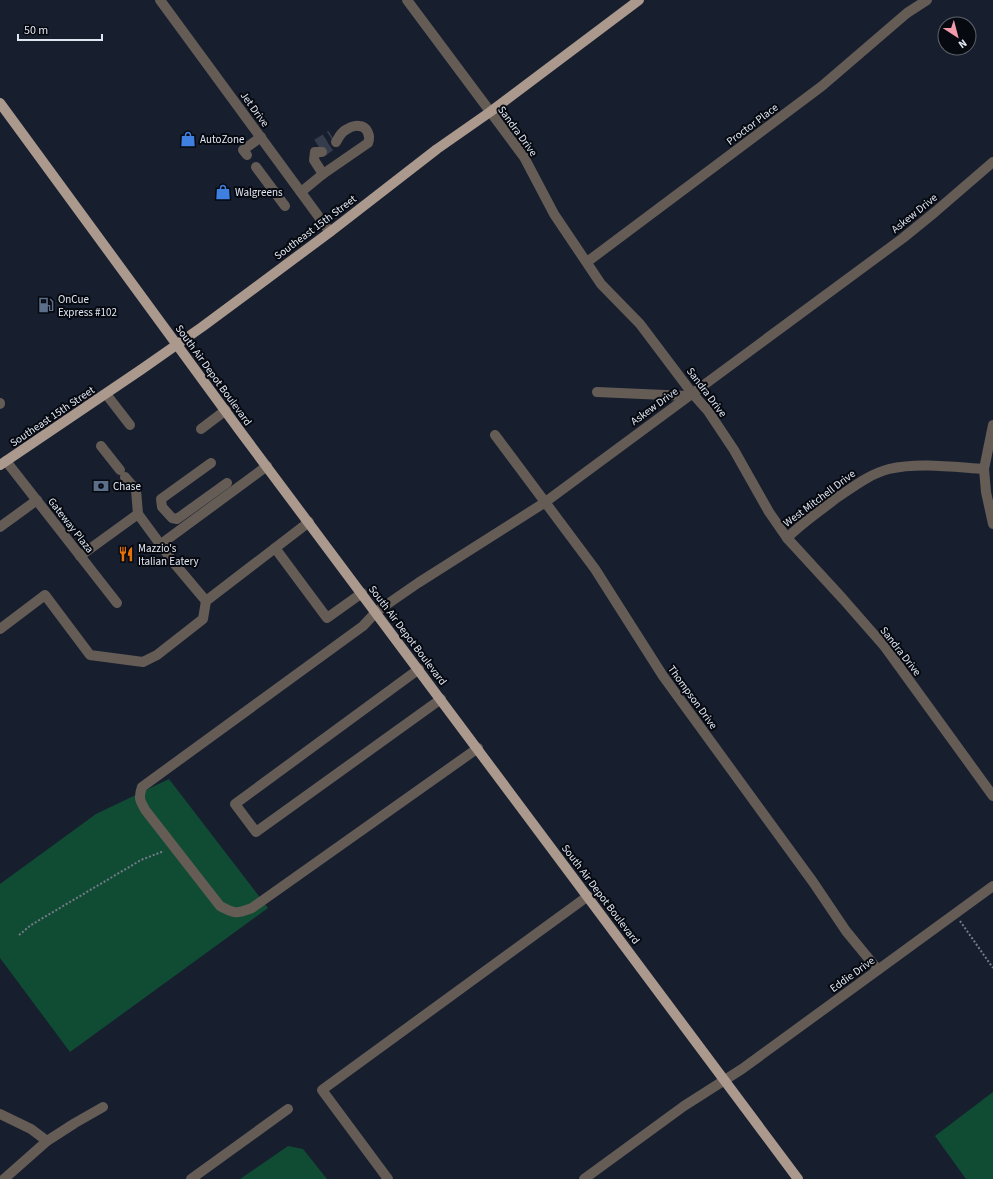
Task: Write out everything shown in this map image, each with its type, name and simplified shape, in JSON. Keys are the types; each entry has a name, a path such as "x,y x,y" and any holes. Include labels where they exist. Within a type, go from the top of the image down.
{"main road":[{"name":"Southeast 15th Street","path":"3,463 177,345 330,232 437,149 490,112 639,0"},
{"name":"South Air Depot Boulevard","path":"0,103 266,466 478,748 723,1080 798,1179"}],"street":[{"name":"Jet Drive","path":"160,0 330,232"},
{"name":"Sandra Drive","path":"407,0 524,157 554,214 601,284 640,324 690,395 708,411 734,450 769,512 787,538 885,647 993,796"},
{"name":"Proctor Place","path":"587,262 811,94 907,13 926,0"},
{"path":"301,192 370,139 369,134 361,126 356,126 333,138"},
{"path":"247,155 243,150 261,137"},
{"path":"318,149 314,160 324,174"},
{"name":"Askew Drive","path":"478,748 252,908 238,913 229,911 220,906 174,848 140,801 142,787 363,626 376,612 424,579 544,502 690,395 903,238 993,162"},
{"path":"256,167 285,206"},
{"path":"597,392 690,395"},
{"path":"106,394 130,425"},
{"path":"201,429 226,410"},
{"path":"993,425 984,469 986,492 993,524"},
{"name":"Thompson Drive","path":"495,435 594,569 662,676 809,876 846,931 878,970"},
{"path":"101,446 136,490 138,514 174,563 206,601"},
{"name":"Gateway Plaza","path":"3,463 36,500 117,603"},
{"path":"211,463 161,499 162,507 172,518 177,518 227,483"},
{"name":"West Mitchell Drive","path":"787,538 803,523 849,489 868,477 888,469 913,465 984,469"},
{"path":"161,544 266,466"},
{"path":"0,528 36,500"},
{"path":"80,556 138,514"},
{"path":"0,628 45,595 90,655 143,662 157,655 203,620 206,601 309,522"},
{"path":"275,548 327,618 362,593"},
{"path":"419,669 234,804 256,832 441,699"},
{"name":"Eddie Drive","path":"584,1179 684,1106 742,1069 993,886"},
{"path":"388,1179 322,1090 588,896"},
{"path":"4,1179 47,1141 103,1107"},
{"path":"191,1179 288,1109"},
{"path":"0,1114 31,1129 47,1141"}],"path":[{"path":"19,935 31,925 141,860 174,848"},
{"path":"955,914 993,968"}],"green space":[{"path":"169,779 268,908 70,1052 0,958 0,884 96,814"},
{"path":"993,1092 993,1179 966,1179 935,1136"},
{"path":"288,1146 303,1149 327,1179 240,1179"}],"tunnel":[{"path":"317,144 331,135"},
{"path":"322,152 336,142"}],"place":[{"name":"AutoZone","path":"188,139"},
{"name":"Walgreens","path":"223,192"},
{"name":"OnCue Express #102","path":"46,305"},
{"name":"Chase","path":"101,486"},
{"name":"Mazzio's Italian Eatery","path":"126,554"}]}
